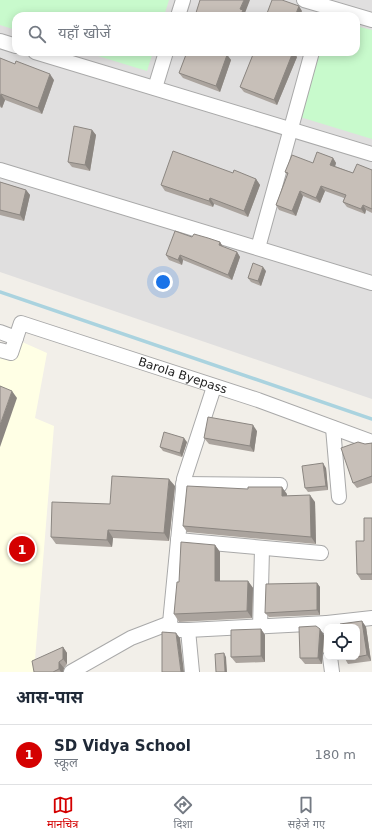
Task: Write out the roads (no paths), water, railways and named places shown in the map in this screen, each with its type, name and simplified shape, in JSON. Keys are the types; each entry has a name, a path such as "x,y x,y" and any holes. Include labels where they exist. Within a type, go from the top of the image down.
{"street":[{"path":"179,12 183,0"},
{"path":"304,0 343,12"},
{"path":"360,17 372,20"},
{"path":"0,41 12,45"},
{"path":"48,56 372,154"},
{"path":"155,88 165,56"},
{"path":"258,248 311,56"},
{"path":"0,170 372,283"},
{"name":"Barola Byepass","path":"6,351 16,338 21,323 214,387 258,400 372,442"},
{"path":"0,332 16,338"},
{"path":"214,387 183,484 170,623 174,630 324,625"},
{"path":"333,428 339,497"},
{"path":"183,484 280,485"},
{"path":"178,540 262,549 321,553"},
{"path":"260,628 262,549"},
{"path":"333,624 372,618"},
{"path":"71,672 131,638 170,623"},
{"path":"188,630 192,672"},
{"path":"330,660 332,672"}],"waterway":[{"path":"0,292 372,419"}],"place":[{"name":"SD Vidya School","path":"22,549"}]}
